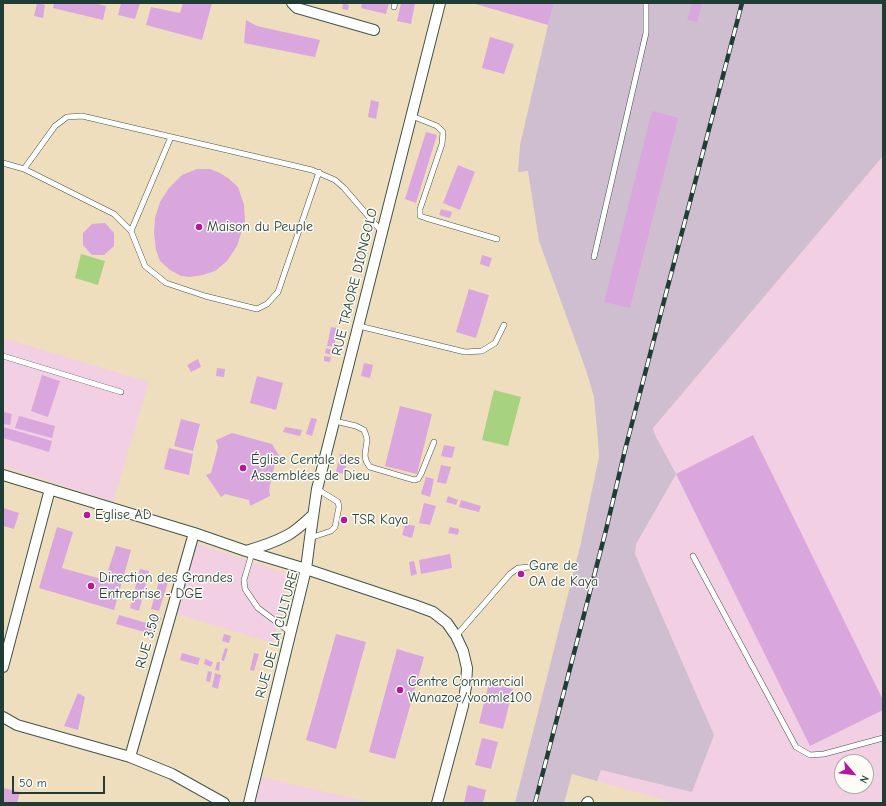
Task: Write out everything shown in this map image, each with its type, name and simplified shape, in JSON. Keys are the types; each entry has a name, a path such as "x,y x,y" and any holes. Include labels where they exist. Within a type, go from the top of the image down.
{"street":[{"path":"292,3 297,8 374,30"},
{"name":"RUE TRAORE DIONGOLO","path":"306,569 317,489 440,3"},
{"path":"3,474 306,569"},
{"path":"3,667 50,489"},
{"path":"249,552 288,535 302,526 314,515"},
{"name":"RUE 3.50","path":"130,757 194,533"},
{"name":"RUE DE LA CULTURE","path":"248,803 306,569 433,612 447,623 456,636 463,651 467,668 466,686 437,803"},
{"path":"3,717 17,725 130,757 172,774 224,803"}],"lane":[{"path":"594,256 646,33 646,3"},
{"path":"24,169 55,126 67,117 82,116 319,172 335,180 344,188 382,232"},
{"path":"412,116 437,126 444,132 442,144 420,209 420,216 497,239"},
{"path":"131,231 171,137"},
{"path":"3,163 24,169 114,214 131,231 145,266 166,283 205,296 257,310 267,304 278,292 319,172"},
{"path":"359,326 465,352 482,351 495,343 504,325"},
{"path":"3,356 121,392"},
{"path":"335,420 364,430 367,438 364,452 366,463 370,467 414,480 418,479 421,474 434,442"},
{"path":"310,538 331,531 335,527 339,507 338,502 317,489"},
{"path":"249,552 244,580 245,589 258,608 291,632"},
{"path":"693,556 796,747 810,755 824,754 883,738"},
{"path":"456,636 510,574 518,568 543,566"}],"shaded area":[{"path":"554,3 883,3 883,156 653,428 655,435 676,474 636,544 635,554 714,735 692,792 601,770 597,781 572,774 564,803 515,803 580,547 599,457 594,397 586,370 539,241 528,171 518,172 520,145"},
{"path":"883,156 883,803 671,803 597,781 601,770 692,792 714,735 635,554 655,435 653,428"},
{"path":"3,338 149,382 113,502 3,466"},
{"path":"197,544 289,574 273,643 177,614"},
{"path":"262,777 373,803 255,803"}],"green space":[{"path":"81,254 105,261 98,285 75,278"},
{"path":"494,390 521,397 508,446 482,440"}],"building":[{"path":"37,3 45,5 43,18 34,16"},
{"path":"54,3 94,3 106,6 103,20 53,8"},
{"path":"121,3 140,3 135,19 118,15"},
{"path":"183,3 212,3 202,40 146,25 151,7 180,13"},
{"path":"343,3 349,5 348,10 342,9"},
{"path":"362,3 389,3 386,14 361,8"},
{"path":"401,3 415,3 411,24 397,21"},
{"path":"472,3 554,3 548,25"},
{"path":"692,3 702,3 697,22 687,20"},
{"path":"246,20 257,26 320,40 315,57 244,43"},
{"path":"490,37 514,44 504,74 482,68"},
{"path":"371,100 379,102 376,119 368,117"},
{"path":"652,111 678,118 630,308 604,302"},
{"path":"426,132 437,135 416,203 405,199"},
{"path":"458,165 475,172 460,210 443,203"},
{"name":"Maison du Peuple","path":"197,169 210,169 220,173 238,187 244,205 245,221 237,246 227,261 215,271 190,277 181,276 170,270 160,261 156,250 154,233 155,218 160,202 169,188 182,175"},
{"path":"441,209 452,212 450,218 439,215"},
{"path":"105,223 114,233 114,246 104,255 92,255 83,245 83,233 92,224"},
{"path":"482,255 492,258 489,267 480,264"},
{"path":"469,289 489,295 476,338 456,332"},
{"path":"331,327 338,328 334,347 327,346"},
{"path":"326,348 333,350 332,355 325,353"},
{"path":"324,356 331,357 330,362 324,361"},
{"path":"198,359 201,367 191,372 187,365"},
{"path":"364,363 373,365 370,378 361,376"},
{"path":"217,368 225,369 224,377 216,376"},
{"path":"42,375 60,381 48,417 31,411"},
{"path":"257,376 283,383 276,410 250,403"},
{"path":"400,406 432,414 417,474 385,466"},
{"path":"4,412 12,414 10,425 3,424"},
{"path":"19,416 55,426 52,438 15,428"},
{"path":"311,418 317,419 312,436 306,434"},
{"path":"181,419 200,424 193,451 174,446"},
{"path":"3,427 52,441 49,452 3,438"},
{"path":"285,427 302,430 300,436 283,432"},
{"name":"Église Centale des Assemblées de Dieu","path":"232,433 272,444 281,459 275,463 269,490 270,496 250,506 249,500 225,494 221,497 206,475 211,473 218,447 216,440"},
{"path":"753,435 883,700 883,710 810,746 676,474"},
{"path":"444,445 455,447 452,458 441,456"},
{"path":"169,448 193,454 189,475 164,469"},
{"path":"340,454 349,456 344,474 336,472"},
{"path":"441,465 451,467 446,484 437,482"},
{"path":"426,477 434,479 430,497 421,494"},
{"path":"448,496 458,500 456,505 446,502"},
{"path":"461,500 481,506 479,512 459,507"},
{"path":"424,503 436,506 430,525 419,523"},
{"path":"3,508 19,513 14,529 3,526"},
{"path":"405,524 415,526 412,538 402,535"},
{"path":"57,527 73,532 62,568 105,580 116,546 131,550 114,610 39,588"},
{"path":"450,527 459,529 458,535 448,533"},
{"path":"450,554 452,568 421,574 419,560"},
{"path":"414,561 417,574 411,576 409,562"},
{"path":"140,569 149,571 139,611 130,608"},
{"path":"161,574 170,576 159,611 151,609"},
{"path":"151,614 161,618 159,623 149,619"},
{"path":"119,615 157,626 155,635 116,624"},
{"path":"224,634 231,636 229,643 222,641"},
{"path":"336,634 366,642 336,749 306,740"},
{"path":"225,648 228,649 224,661 221,660"},
{"path":"397,649 424,657 395,759 369,752"},
{"path":"182,653 200,658 198,665 180,660"},
{"path":"254,653 259,654 254,671 250,670"},
{"path":"205,659 213,662 211,667 204,664"},
{"path":"217,662 220,662 219,671 215,670"},
{"path":"208,671 212,672 210,682 206,681"},
{"path":"215,673 221,675 218,689 212,687"},
{"path":"489,683 513,689 503,729 479,723"},
{"path":"78,693 85,697 78,730 64,726"},
{"path":"482,738 498,742 491,769 475,765"},
{"path":"468,785 486,790 483,803 464,803"},
{"path":"3,788 20,792 17,803 3,803"}],"railway":[{"path":"535,803 606,530 625,450 742,3"}],"place":[{"name":"Maison du Peuple","path":"199,227"},
{"name":"Église Centale des Assemblées de Dieu","path":"243,468"},
{"name":"Eglise AD","path":"87,515"},
{"name":"TSR Kaya","path":"344,520"},
{"name":"Gare de OA de Kaya","path":"521,574"},
{"name":"Direction des Grandes Entreprise - DGE","path":"91,586"},
{"name":"Centre Commercial Wanazoe/voomle100","path":"400,690"}]}
